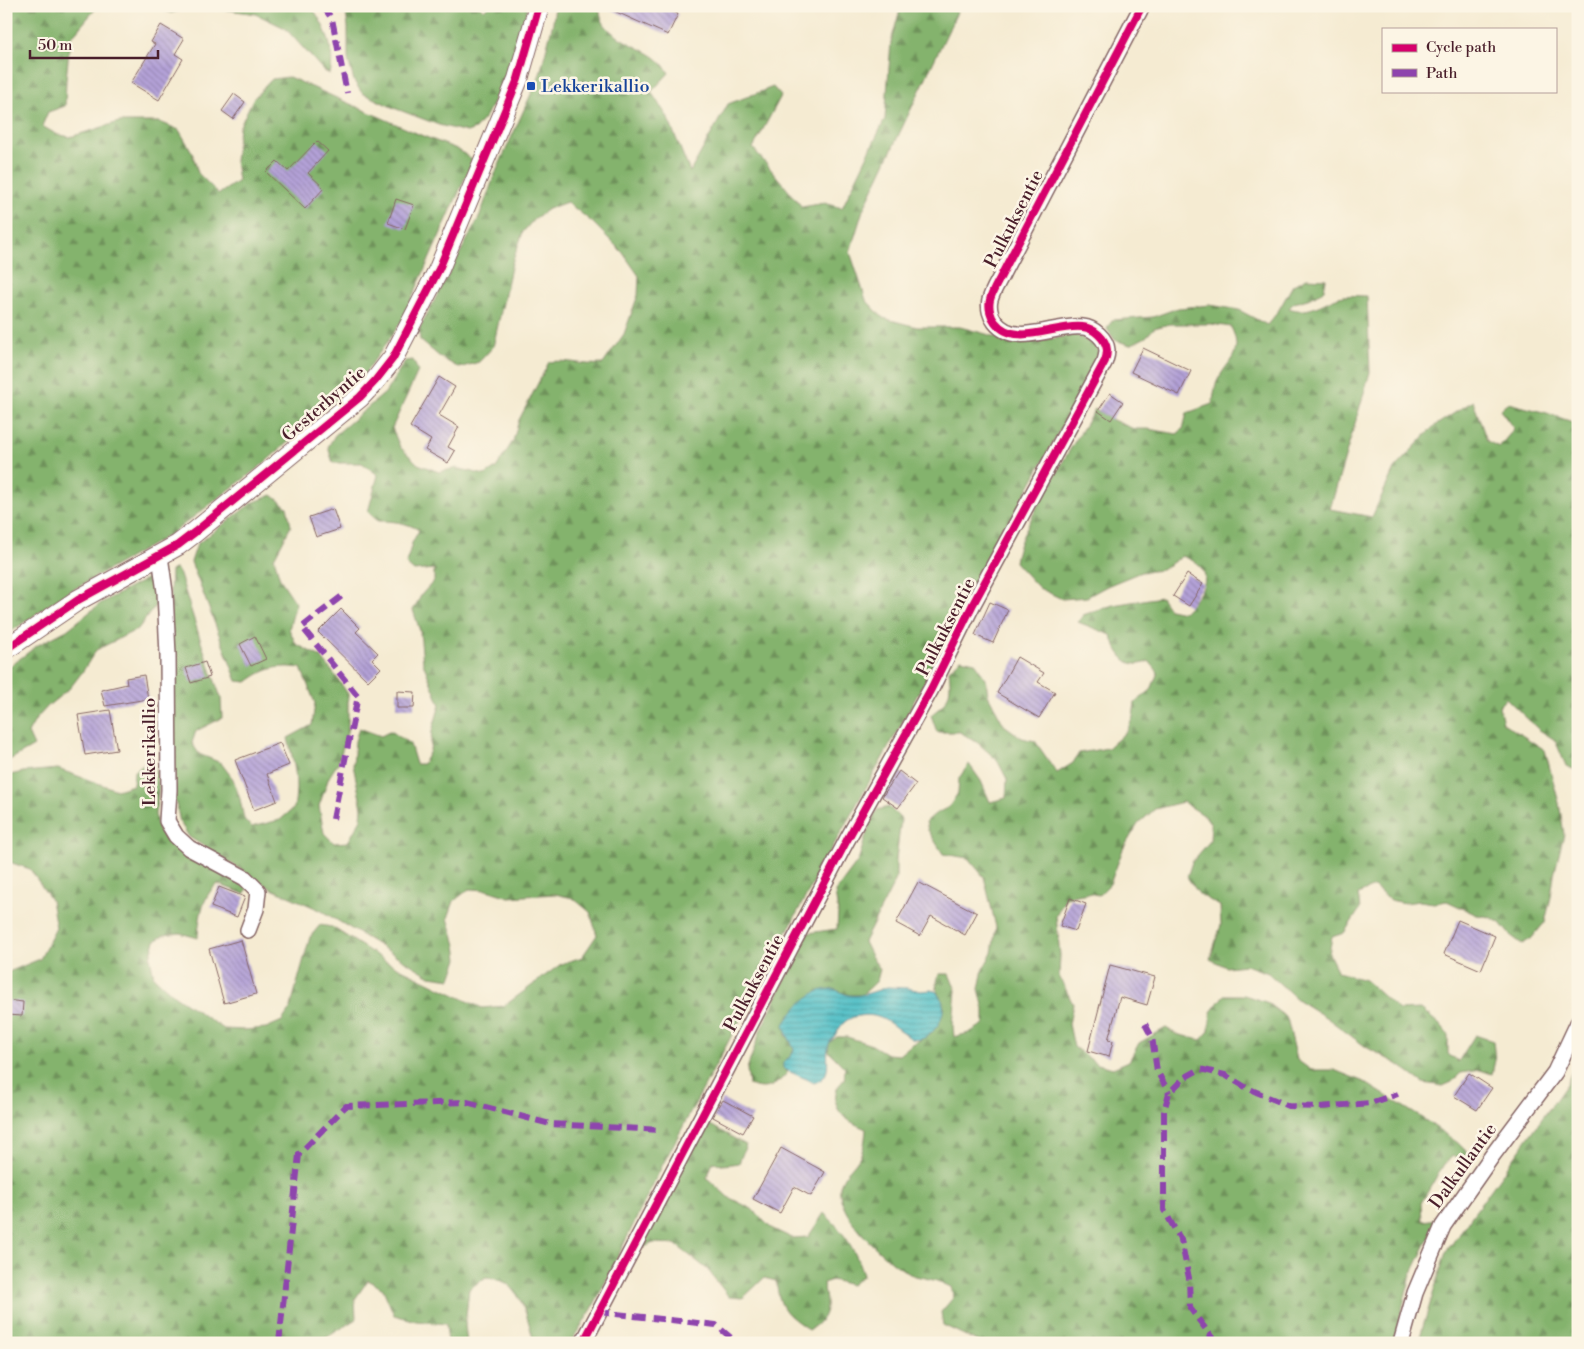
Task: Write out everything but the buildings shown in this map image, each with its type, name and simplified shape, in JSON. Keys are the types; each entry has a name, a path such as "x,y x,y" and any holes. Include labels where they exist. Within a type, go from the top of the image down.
{"street":[{"name":"Gesterbyntie","path":"6,649 78,600 160,556 195,532 360,397 375,381 393,358 439,268 518,79 539,6"},
{"name":"Pulkuksentie","path":"582,1343 847,840 931,689 973,604 1105,361 1107,349 1102,338 1094,331 1083,327 1032,334 1012,334 999,327 991,317 989,301 1142,6"},
{"name":"Lekkerikallio","path":"160,556 165,592 168,655 169,790 167,821 176,836 189,848 245,878 258,892 256,909 248,930"},
{"name":"Dalkullantie","path":"1401,1343 1415,1293 1444,1226 1492,1156 1555,1072 1578,1023"}],"green space":[{"path":"6,6 98,6 70,39 65,106 48,112 42,126 56,134 70,137 119,122 160,122 179,130 192,152 198,173 219,194 238,181 235,161 239,128 253,99 272,79 289,77 457,149 473,160 402,321 363,376 262,465 171,534 62,596 6,635 6,590 10,589 6,565 8,334"},
{"path":"154,6 311,6 321,21 328,38 332,56 330,74 324,71 285,28 256,14 229,10 188,8 171,13"},
{"path":"345,6 479,6 484,10 488,6 528,6 512,64 486,116 475,129 467,132 439,125 394,108 362,93 354,81 348,59 348,27"},
{"path":"555,6 600,6 601,16 611,32 649,53 665,67 669,73 651,92 667,116 690,172 728,104 773,87 781,96 753,148 802,207 824,203 842,208 885,119 891,42 901,6 960,6 863,210 850,252 866,300 883,318 917,327 960,327 1001,338 1035,341 1076,335 1095,345 1100,355 906,716 821,868 663,1164 592,1309 570,1343 534,1343 524,1308 515,1291 502,1281 486,1277 469,1289 465,1325 467,1343 448,1343 446,1324 416,1321 394,1315 383,1289 368,1280 355,1299 356,1319 326,1338 313,1337 313,1343 6,1343 6,973 40,959 56,928 51,900 30,869 6,861 6,776 23,772 58,769 117,790 133,785 134,771 145,764 155,766 159,787 155,814 158,830 172,846 201,862 226,872 248,888 244,894 218,884 208,895 202,908 198,938 180,933 164,935 155,941 150,957 154,977 175,996 224,1029 266,1028 282,1021 290,1009 310,937 320,925 332,927 387,962 482,1008 504,1006 561,964 582,957 597,935 590,912 573,898 555,894 509,897 487,890 469,889 454,901 448,918 458,959 451,979 430,976 320,910 272,889 189,837 180,822 175,799 170,594 171,571 176,568 221,698 222,718 196,731 192,743 199,754 221,763 233,779 244,819 251,827 280,820 294,808 296,781 288,738 312,725 315,703 301,668 278,667 260,673 247,682 237,681 191,562 197,544 252,503 272,495 287,507 291,526 274,558 280,579 296,603 289,629 296,644 321,657 348,694 348,728 338,763 329,777 319,806 324,833 334,843 348,842 361,819 362,808 353,765 355,741 359,728 381,736 391,731 410,744 416,764 423,764 430,751 432,731 440,705 423,663 420,631 413,610 422,594 434,581 434,569 414,571 406,564 412,543 419,530 409,525 378,521 368,512 378,475 362,463 333,463 328,447 335,435 385,393 405,361 413,360 418,371 392,428 400,447 418,464 439,472 457,468 485,475 496,468 513,441 519,420 549,362 563,361 603,364 624,334 638,295 639,276 623,253 592,222 567,202 548,209 534,219 523,232 512,263 493,347 479,362 459,368 440,357 420,340 419,329 479,218 495,174 540,74 553,23"},
{"path":"1307,278 1326,279 1324,290 1311,298 1294,303 1289,308 1297,310 1311,309 1343,296 1367,296 1370,372 1330,509 1372,517 1394,469 1433,427 1473,401 1487,441 1499,447 1514,429 1500,410 1508,403 1547,413 1578,424 1578,771 1566,766 1555,740 1538,729 1506,698 1499,706 1503,723 1545,750 1559,803 1564,834 1545,922 1531,939 1522,944 1510,935 1500,923 1490,917 1477,915 1447,901 1405,903 1390,900 1374,887 1358,894 1360,909 1344,933 1332,937 1329,954 1338,972 1365,980 1399,1010 1421,1009 1440,1025 1448,1035 1448,1054 1458,1062 1475,1035 1493,1041 1495,1060 1492,1074 1480,1070 1461,1073 1452,1082 1443,1086 1423,1083 1397,1064 1366,1047 1327,1018 1298,1000 1268,973 1246,965 1226,967 1210,959 1221,925 1220,906 1199,894 1187,877 1192,862 1210,841 1211,824 1205,816 1183,802 1155,809 1138,824 1123,849 1110,884 1099,895 1088,893 1066,897 1056,916 1060,955 1059,976 1073,1004 1069,1024 1074,1047 1097,1064 1113,1068 1129,1061 1139,1043 1166,1028 1176,1034 1201,1040 1209,1031 1211,1012 1224,995 1244,995 1266,1002 1287,1018 1297,1060 1311,1070 1334,1070 1364,1082 1425,1120 1458,1143 1472,1157 1465,1159 1453,1156 1444,1164 1421,1203 1422,1221 1438,1219 1411,1275 1393,1343 981,1343 943,1325 941,1312 954,1297 951,1287 935,1280 912,1275 900,1268 865,1237 846,1211 841,1199 840,1187 844,1176 861,1154 865,1142 866,1129 842,1115 836,1104 838,1088 844,1079 845,1068 828,1051 829,1043 837,1037 847,1037 872,1045 887,1054 899,1055 911,1045 931,1034 943,1003 937,989 939,974 949,974 956,990 954,1037 969,1033 984,1024 984,1009 979,989 983,969 992,953 996,927 984,877 968,858 943,854 928,830 926,822 935,814 949,807 958,793 959,778 969,764 981,781 990,802 1006,798 1007,779 997,760 978,743 960,732 937,732 931,715 942,705 948,696 950,685 949,670 961,659 975,662 986,680 988,695 1004,725 1022,738 1035,741 1057,773 1073,763 1079,753 1108,748 1127,731 1133,717 1135,703 1151,690 1158,672 1149,661 1135,664 1124,659 1116,648 1111,635 1078,622 1083,615 1113,605 1161,597 1169,609 1183,612 1197,596 1205,581 1201,567 1194,561 1182,556 1162,570 1141,572 1107,586 1087,597 1062,599 1039,588 1015,562 1021,540 1038,505 1095,409 1115,421 1134,429 1148,429 1177,434 1183,429 1187,413 1212,404 1216,384 1235,351 1235,337 1231,327 1211,324 1170,324 1154,328 1146,337 1130,345 1115,340 1107,329 1112,320 1153,317 1178,308 1210,305 1239,310 1267,325 1277,313 1293,285"},
{"path":"150,577 157,588 155,606 138,629 96,650 70,688 49,705 36,719 28,733 34,746 6,762 6,669 38,645 67,630 101,603"},
{"path":"889,807 901,819 896,859 896,879 864,942 880,969 877,981 862,995 848,995 831,988 785,1034 792,1042 794,1050 791,1056 783,1062 783,1068 788,1072 775,1084 766,1088 749,1085 747,1069 761,1029 808,933 837,929 838,912 835,892 858,861 869,826 877,810"},
{"path":"1578,1056 1578,1343 1418,1343 1446,1252 1567,1084"},
{"path":"705,1122 746,1145 739,1163 723,1165 713,1162 707,1178 728,1197 752,1209 771,1228 792,1238 808,1237 824,1213 843,1234 856,1257 863,1275 851,1285 832,1280 823,1283 826,1310 821,1320 809,1330 785,1310 779,1298 776,1281 764,1278 743,1298 729,1297 707,1269 675,1244 653,1243 642,1248 652,1224"}],"water":[{"path":"887,987 936,991 942,1001 943,1010 935,1029 924,1038 918,1040 912,1039 878,1017 867,1015 854,1017 848,1019 842,1025 829,1044 827,1072 820,1080 814,1083 783,1068 783,1062 791,1056 794,1050 784,1024 809,996 816,992 830,989 846,994 859,995"}],"marked path":[{"path":"323,6 332,19 347,93"},
{"path":"333,819 358,696 302,627 342,596"},
{"path":"1145,1024 1152,1037 1157,1071 1169,1093"},
{"path":"1216,1343 1190,1308 1189,1278 1181,1240 1164,1210 1164,1111 1169,1093 1184,1078 1200,1069 1225,1075 1247,1088 1289,1106 1320,1107 1370,1103 1398,1094"},
{"path":"279,1343 299,1154 346,1106 467,1102 550,1124 660,1130"},
{"path":"598,1312 716,1325 737,1343"}],"cycle path":[{"path":"6,649 78,600 178,545 360,397 375,381 393,358 439,269 518,79 539,6"},
{"path":"583,1343 847,840 931,689 973,604 1105,361 1106,346 1102,338 1091,329 1072,327 1037,333 1014,334 1004,330 995,322 990,312 989,303 996,286 1142,6"}],"place":[{"name":"Lekkerikallio","path":"531,86"}]}
